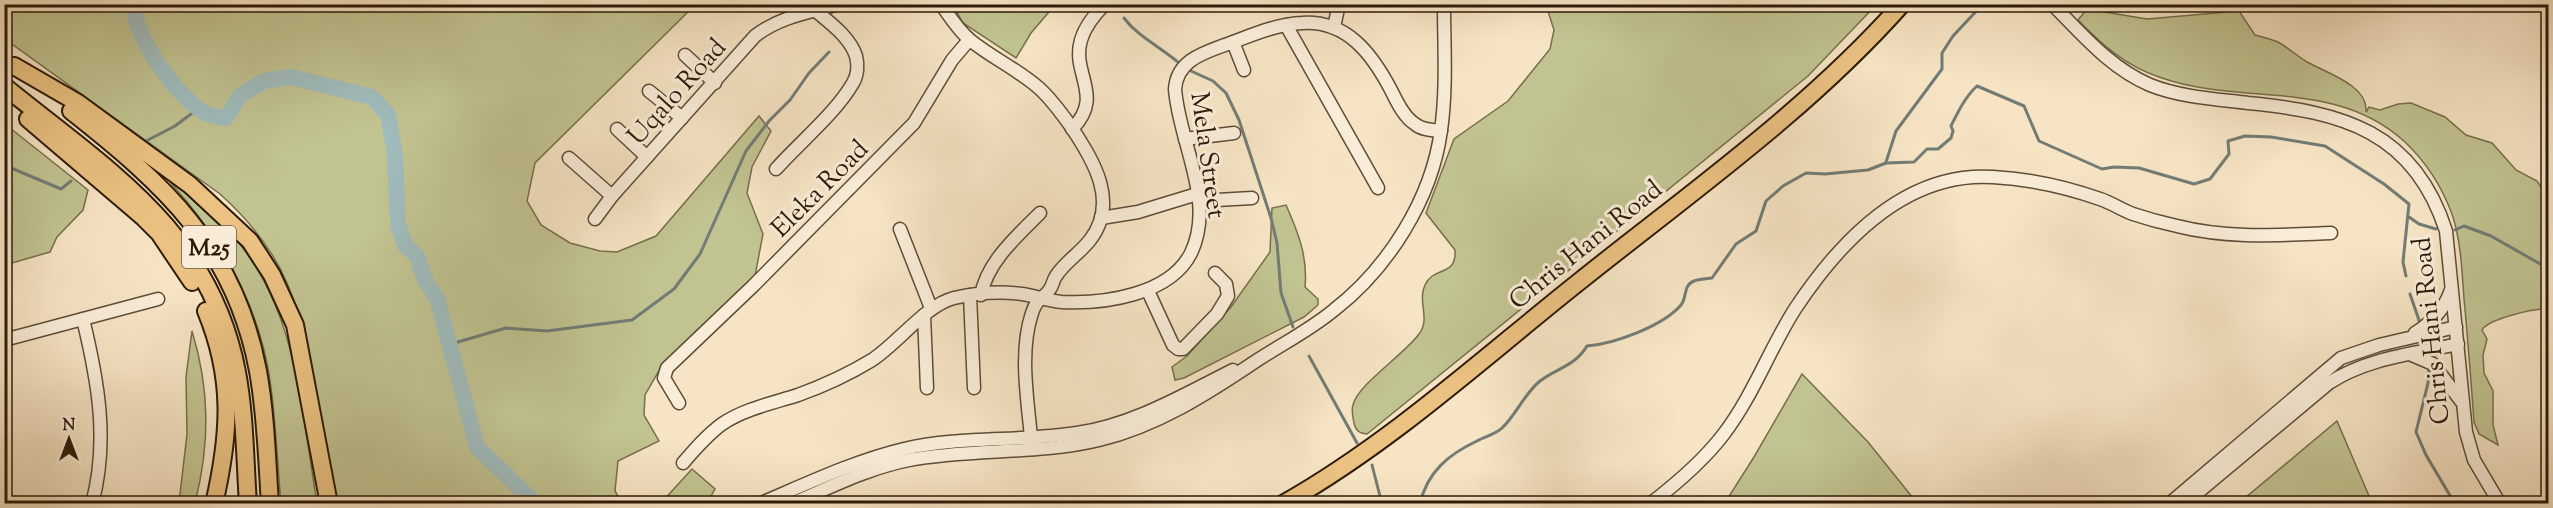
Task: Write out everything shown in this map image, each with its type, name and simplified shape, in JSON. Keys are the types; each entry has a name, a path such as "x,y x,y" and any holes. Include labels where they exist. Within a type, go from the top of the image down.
{"main road":[{"name":"Chris Hani Road","path":"1284,504 1322,482 1372,448 1713,174 1830,79 1902,4"},
{"name":"M25","path":"9,62 125,154 162,188 185,212 218,261 243,316 258,371 270,504"},
{"path":"9,62 78,104 190,184 250,241 281,291 296,325 329,504"},
{"name":"M25","path":"4,86 136,193 180,240 195,265 222,319 237,371 248,504"},
{"path":"4,100 144,218 159,233 195,287 212,324 217,342 225,378 228,410 227,435 214,504"}],"street":[{"name":"Uqalo Road","path":"595,219 612,196 755,36 782,20 839,4"},
{"path":"941,4 955,25 969,40 1040,88 1072,129 1100,176 1104,202 1101,218 1091,238 1056,276 1050,291 1038,299 1029,324 1027,387 1032,443"},
{"path":"1072,129 1081,120 1087,105 1080,42 1090,21 1105,4"},
{"path":"1334,27 1340,4"},
{"path":"759,504 868,460 905,449 945,443 1091,441 1144,425 1216,388 1334,311 1374,272 1390,251 1417,205 1428,179 1441,131 1444,85 1444,4"},
{"name":"Chris Hani Road","path":"2052,4 2105,58 2128,74 2150,85 2210,99 2312,111 2342,119 2370,132 2393,147 2427,186 2446,231 2453,283 2466,432 2474,459 2500,504"},
{"path":"776,170 837,103 854,82 857,71 855,55 849,44 816,10"},
{"name":"Mela Street","path":"928,312 948,300 976,295 1021,294 1038,299 1074,302 1148,291 1168,280 1190,254 1198,231 1198,197 1176,98 1176,83 1179,73 1188,62 1199,55 1233,42 1286,25 1314,22 1334,27 1359,43 1370,54 1399,104 1413,123 1430,130 1441,131"},
{"path":"1286,25 1378,188"},
{"name":"Eleka Road","path":"680,403 666,384 663,375 667,368 914,123 952,60 969,40"},
{"path":"1233,42 1244,70"},
{"path":"685,55 715,83"},
{"path":"649,91 682,118"},
{"path":"617,129 647,157"},
{"path":"1185,139 1234,133"},
{"path":"569,158 612,196"},
{"path":"1650,504 1700,461 1722,436 1746,400 1795,309 1819,277 1878,214 1904,196 1930,185 1990,177 2023,180 2101,200 2133,213 2178,226 2222,234 2331,233"},
{"path":"1101,218 1138,212 1198,197 1252,198"},
{"path":"974,388 976,295 999,258 1040,213"},
{"path":"900,229 928,312 927,388"},
{"path":"1148,291 1173,345 1178,349 1183,349 1217,314 1228,296 1226,284 1215,273"},
{"path":"2406,338 2434,319 2447,301 2453,283"},
{"path":"4,339 158,299"},
{"path":"683,463 704,439 723,423 748,411 797,395 848,373 896,342 928,312"},
{"path":"83,319 94,362 102,421 92,504"},
{"path":"2169,504 2328,367 2358,352 2456,327"},
{"path":"2184,504 2329,383 2347,371 2367,363 2458,344"},
{"path":"2409,355 2433,364 2462,402"},
{"path":"791,504 872,471 908,460 1032,443"}],"green space":[{"path":"4,5 695,5 535,163 527,201 541,225 570,243 600,251 617,252 656,236 759,116 771,131 752,167 747,193 763,234 754,281 660,369 645,395 644,415 659,441 618,461 615,491 622,503 335,503 303,333 296,307 276,260 243,216 220,194 5,39"},
{"path":"953,5 1055,5 1031,33 1016,58 963,23"},
{"path":"1546,5 1876,5 1808,76 1367,434 1360,432 1355,426 1352,414 1356,397 1419,334 1424,322 1422,297 1425,285 1433,275 1448,268 1455,258 1455,250 1426,213 1454,139 1508,101 1550,49 1554,30"},
{"path":"2087,9 2147,19 2239,11 2255,35 2278,42 2305,61 2336,76 2354,88 2365,103 2366,112 2369,107 2380,110 2398,104 2411,103 2445,117 2466,135 2492,143 2516,170 2537,181 2548,198 2548,309 2523,312 2502,318 2482,330 2487,339 2483,355 2484,373 2493,391 2493,425 2498,445 2479,434 2474,422 2462,267 2455,224 2438,185 2413,150 2377,122 2348,109 2286,96 2190,86 2147,72 2115,53 2078,20"},
{"path":"5,124 88,190 83,210 57,237 50,252 5,265"},
{"path":"170,182 211,214 243,248 266,284 282,323 294,364 317,503 281,503 270,380 257,325 247,299 221,249"},
{"path":"1286,205 1303,255 1305,287 1318,299 1318,305 1304,317 1184,378 1175,380 1172,367 1187,356 1231,307 1270,252 1272,208"},
{"path":"192,331 205,396 205,438 195,503 179,503 187,434 186,377"},
{"path":"1802,374 1868,442 1917,503 1721,503 1728,498 1754,457"},
{"path":"2337,421 2372,503 2239,503"},
{"path":"692,469 715,489 707,503 661,503"}],"waterway":[{"path":"133,4 141,33 158,64 180,92 205,113 226,118 241,95 264,81 291,77 372,97 388,115 395,155 398,225 405,245 417,256 425,280 437,298 477,447 536,504"},
{"path":"1886,162 1896,131 1942,69 1942,53 1953,36 1983,4"},
{"path":"1124,18 1136,31 1179,63"},
{"path":"451,344 506,328 547,331 632,320 674,289 700,254 746,151 769,121 790,100 809,73 829,52"},
{"path":"1191,71 1213,81 1226,93 1239,120 1271,218 1277,243 1281,293 1293,327"},
{"path":"1420,504 1428,482 1441,465 1457,452 1502,428 1540,381 1577,358 1587,346 1624,338 1650,327 1673,313 1683,302 1688,285 1698,280 1712,278 1736,244 1756,231 1766,201 1783,186 1806,173 1825,174 1868,170 1886,163 1914,162 1927,149 1938,149 1951,138 1953,131 1951,126 1965,100 1977,86 2024,106 2039,141 2102,169 2139,168 2194,184 2210,179 2229,154 2228,141 2245,136 2271,137 2325,146 2384,184 2409,204 2403,262 2406,276"},
{"path":"146,141 175,126 199,108"},
{"path":"4,165 61,189 71,181"},
{"path":"2409,217 2419,224 2436,229"},
{"path":"2455,230 2464,226 2491,236 2542,265 2548,265"},
{"path":"2410,294 2421,326"},
{"path":"1309,356 1357,443"},
{"path":"2429,367 2428,383 2416,432 2426,455 2455,504"},
{"path":"1372,465 1382,504"}]}
